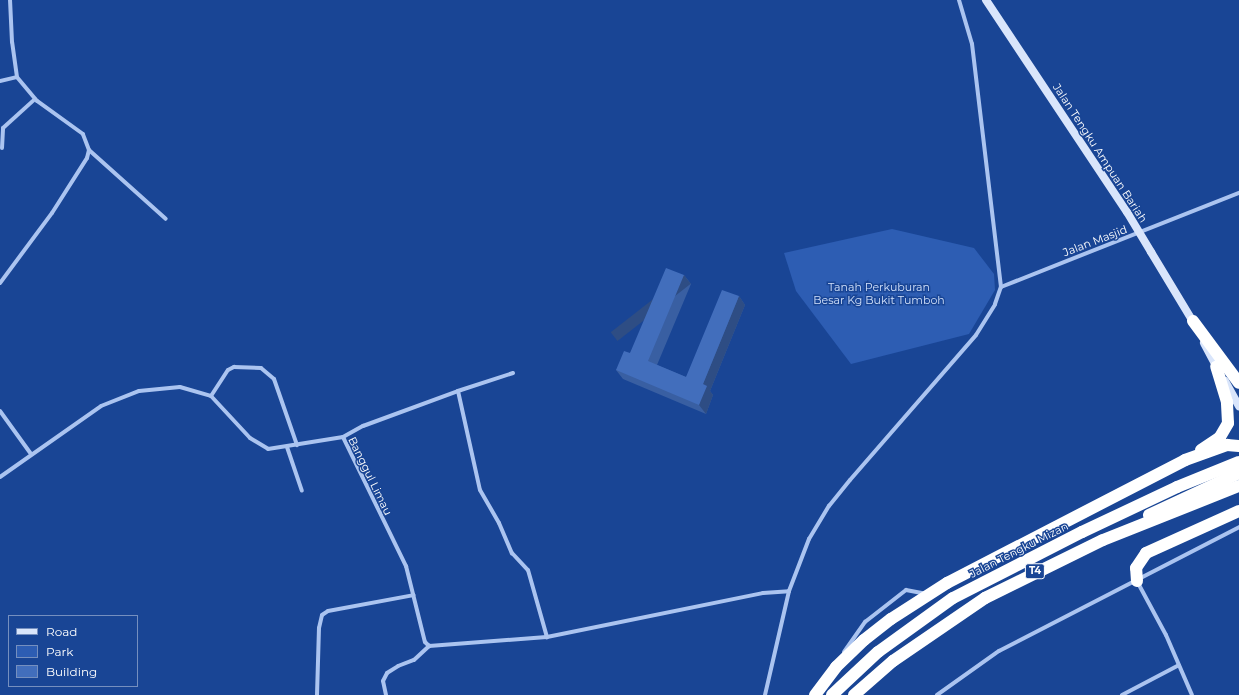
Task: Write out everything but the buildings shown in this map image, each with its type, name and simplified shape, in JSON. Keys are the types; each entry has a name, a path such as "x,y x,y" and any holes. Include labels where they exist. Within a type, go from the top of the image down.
{"highway":[{"path":"1193,321 1239,383"},
{"path":"815,695 836,667 891,618 929,594 1028,539 1185,460 1220,437 1228,423 1227,402 1216,367"},
{"path":"1185,460 1227,445 1239,446"},
{"name":"Jalan Tengku Mizan","path":"832,695 878,652 953,598 1082,532 1177,487 1239,462"},
{"path":"1103,540 1170,503 1239,473"},
{"name":"T4","path":"854,695 899,656 985,598 1103,540 1239,486"},
{"path":"1137,581 1136,568 1146,553 1239,511"}],"main road":[{"name":"Jalan Tengku Ampuan Bariah","path":"986,0 1127,212 1193,321 1216,367 1239,406"}],"street":[{"path":"10,0 12,42 17,77 35,99 83,134 89,150 166,219"},
{"path":"764,695 788,592 802,555 829,506 976,335 986,320 1001,287 972,44 959,0"},
{"path":"0,81 17,77"},
{"path":"2,148 3,128 35,99"},
{"path":"0,283 52,213 84,163 89,150"},
{"name":"Jalan Masjid","path":"1001,287 1239,193"},
{"path":"0,477 101,406 130,394 180,387 211,396 222,377 234,367 261,368 274,379 297,445"},
{"path":"342,437 363,426 458,391 513,373"},
{"path":"458,391 480,490 499,522 512,553 528,570 547,637"},
{"name":"Banggul Limau","path":"211,396 257,444 268,449 288,447 342,437 406,566 425,642 429,646"},
{"path":"0,411 31,454"},
{"path":"288,447 302,491"},
{"path":"937,695 999,651 1239,527"},
{"path":"1137,581 1166,634 1192,695"},
{"path":"386,695 383,681 387,673 398,666 414,660 429,646 547,637 763,593 788,592"},
{"path":"317,695 318,628 322,615 328,611 414,595"},
{"path":"1122,695 1179,665"}],"green space":[{"name":"Tanah Perkuburan Besar Kg Bukit Tumboh","path":"892,229 974,248 994,274 995,290 969,334 851,364 796,291 784,253"}]}
